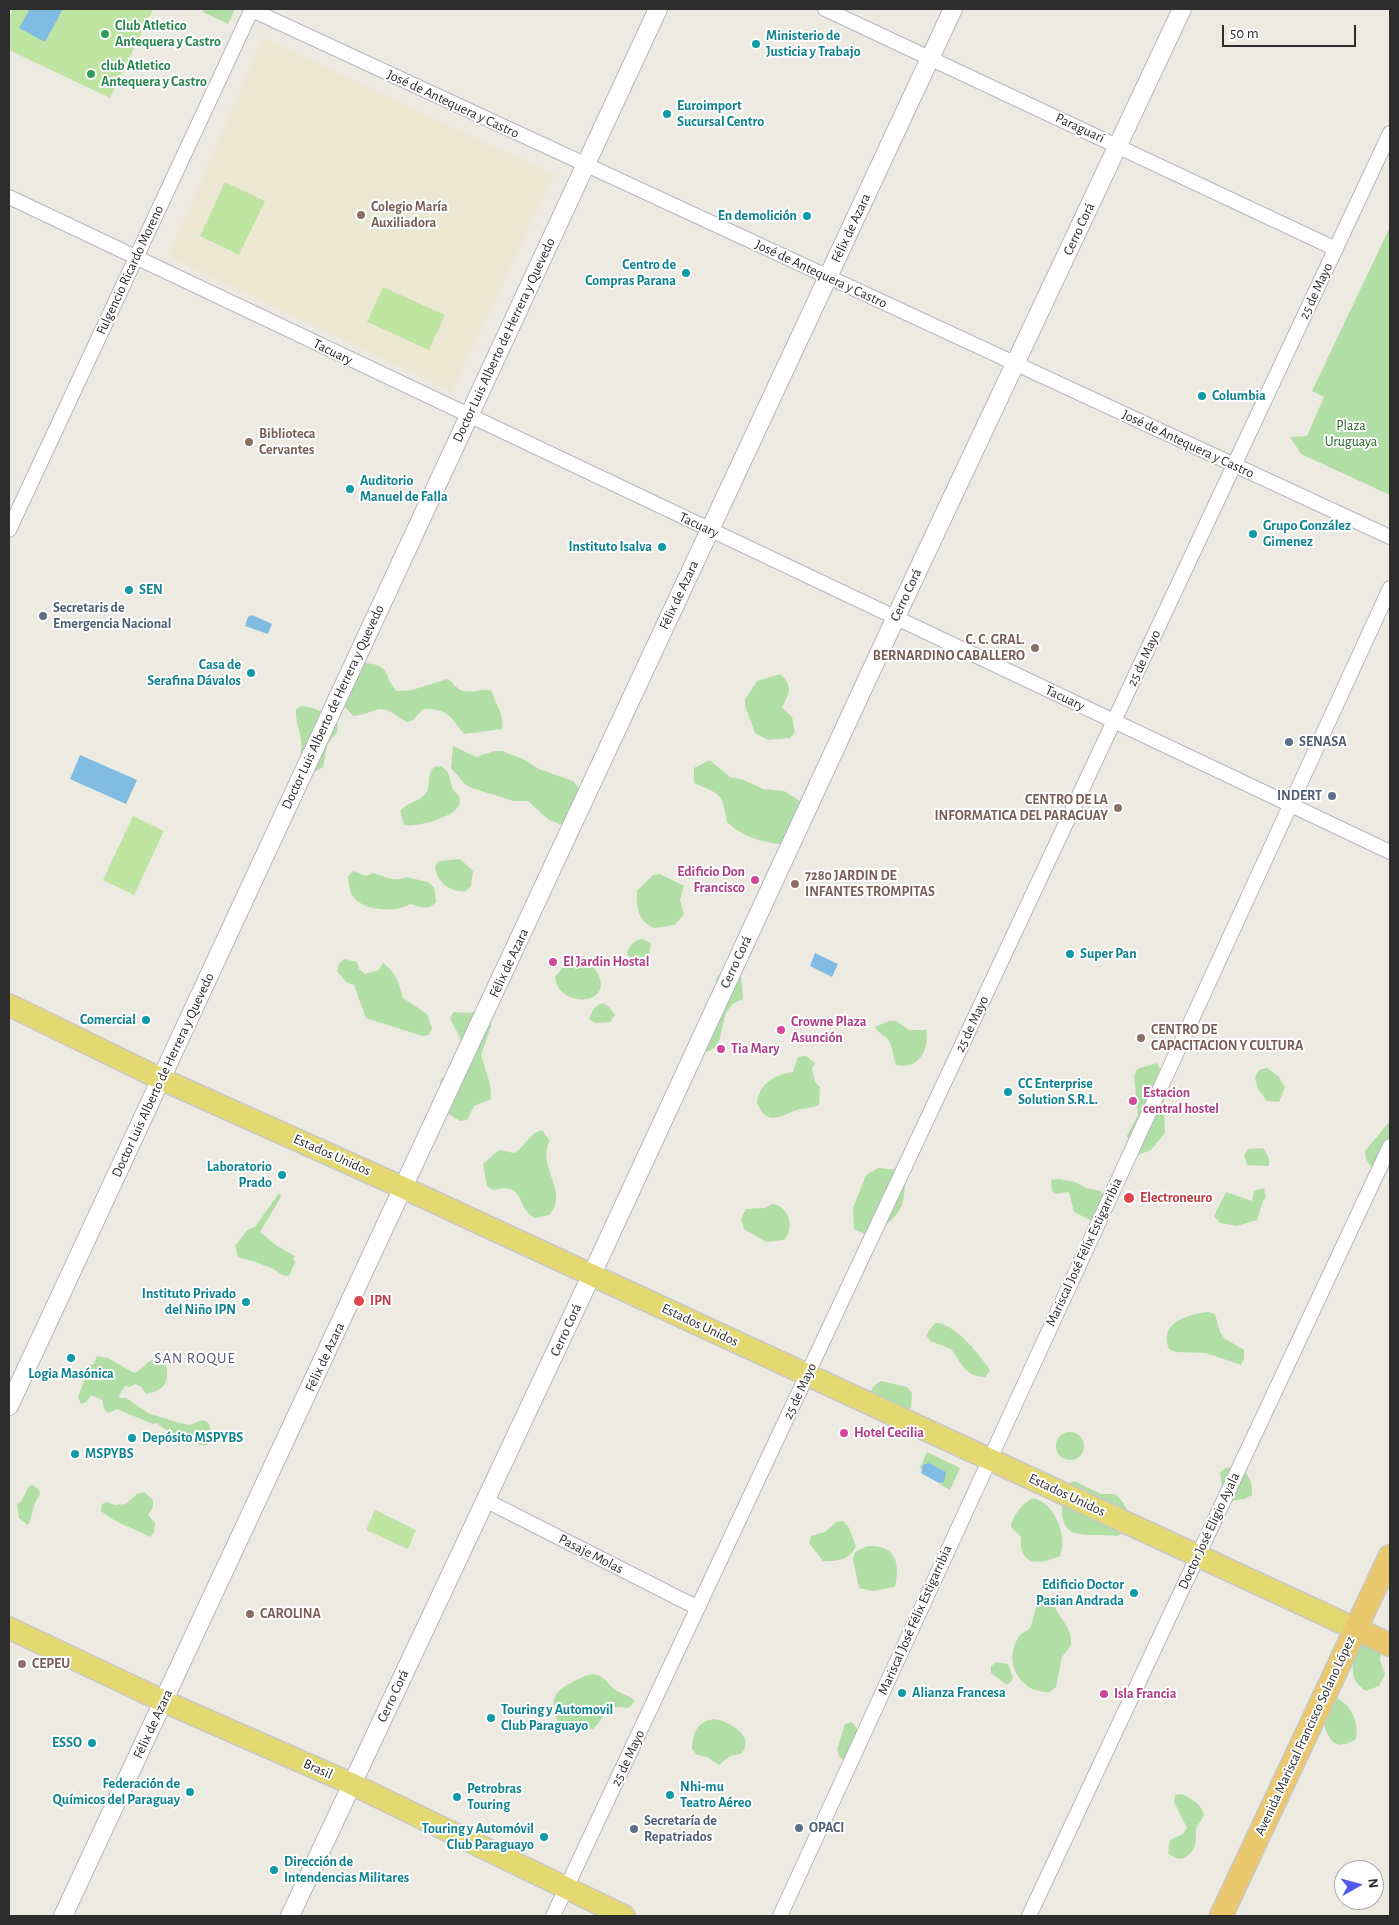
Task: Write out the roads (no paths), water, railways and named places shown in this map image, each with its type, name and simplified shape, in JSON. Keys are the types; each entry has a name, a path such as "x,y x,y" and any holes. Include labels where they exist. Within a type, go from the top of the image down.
{"highway":[{"name":"Avenida Mariscal Francisco Solano López","path":"1221,1916 1351,1626 1390,1556"},
{"name":"Estados Unidos","path":"1351,1626 1383,1642"}],"main road":[{"name":"Estados Unidos","path":"9,1005 161,1079 404,1188 1351,1626"},
{"name":"Brasil","path":"9,1628 163,1701 352,1784 624,1916"}],"street":[{"name":"José de Antequera y Castro","path":"252,9 1390,537"},
{"name":"Fulgencio Ricardo Moreno","path":"9,530 252,9"},
{"name":"Doctor Luis Alberto de Herrera y Quevedo","path":"9,1406 658,9"},
{"name":"Paraguarí","path":"825,9 1336,249"},
{"name":"Félix de Azara","path":"63,1916 954,9"},
{"name":"Cerro Corá","path":"290,1916 592,1275 895,618 1182,9"},
{"name":"25 de Mayo","path":"553,1916 1390,133"},
{"name":"Tacuary","path":"9,197 469,417 1390,852"},
{"name":"Mariscal José Félix Estigarribia","path":"780,1916 988,1459 1390,588"},
{"name":"Doctor José Eligio Ayala","path":"1029,1916 1390,1146"},
{"name":"Pasaje Molas","path":"485,1500 698,1608"}],"water":[{"path":"30,9 63,9 45,42 19,28"},
{"path":"252,615 272,624 268,634 245,626 248,617"},
{"path":"80,755 137,780 126,804 70,779"},
{"path":"815,953 838,964 832,977 810,966"},
{"path":"929,1463 946,1472 944,1482 939,1483 921,1473 923,1465"}],"place":[{"name":"Club Atletico Antequera y Castro","path":"105,34"},
{"name":"Ministerio de Justicia y Trabajo","path":"756,44"},
{"name":"club Atletico Antequera y Castro","path":"91,74"},
{"name":"Euroimport Sucursal Centro","path":"667,114"},
{"name":"Colegio María Auxiliadora","path":"361,215"},
{"name":"En demolición","path":"807,216"},
{"name":"Centro de Compras Parana","path":"686,273"},
{"name":"Columbia","path":"1202,396"},
{"name":"Biblioteca Cervantes","path":"249,442"},
{"name":"Auditorio Manuel de Falla","path":"350,489"},
{"name":"Grupo González Gimenez","path":"1253,534"},
{"name":"Instituto Isalva","path":"662,547"},
{"name":"SEN","path":"129,590"},
{"name":"Secretaris de Emergencia Nacional","path":"43,616"},
{"name":"C. C. GRAL. BERNARDINO CABALLERO","path":"1035,648"},
{"name":"Casa de Serafina Dávalos","path":"251,673"},
{"name":"SENASA","path":"1289,742"},
{"name":"INDERT","path":"1332,796"},
{"name":"CENTRO DE LA INFORMATICA DEL PARAGUAY","path":"1118,808"},
{"name":"Edificio Don Francisco","path":"755,880"},
{"name":"7280 JARDIN DE INFANTES TROMPITAS","path":"795,884"},
{"name":"Super Pan","path":"1070,954"},
{"name":"El Jardin Hostal","path":"553,962"},
{"name":"Comercial","path":"146,1020"},
{"name":"Crowne Plaza Asunción","path":"781,1030"},
{"name":"CENTRO DE CAPACITACION Y CULTURA","path":"1141,1038"},
{"name":"Tia Mary","path":"721,1049"},
{"name":"CC Enterprise Solution S.R.L.","path":"1008,1092"},
{"name":"Estacion central hostel","path":"1133,1101"},
{"name":"Laboratorio Prado","path":"282,1175"},
{"name":"Electroneuro","path":"1129,1198"},
{"name":"IPN","path":"359,1301"},
{"name":"Instituto Privado del Niño IPN","path":"246,1302"},
{"name":"Logia Masónica","path":"71,1358"},
{"name":"Hotel Cecilia","path":"844,1433"},
{"name":"Depósito MSPYBS","path":"132,1438"},
{"name":"MSPYBS","path":"75,1454"},
{"name":"Edificio Doctor Pasian Andrada","path":"1134,1593"},
{"name":"CAROLINA","path":"250,1614"},
{"name":"CEPEU","path":"22,1664"},
{"name":"Alianza Francesa","path":"902,1693"},
{"name":"Isla Francia","path":"1104,1694"},
{"name":"Touring y Automovil Club Paraguayo","path":"491,1718"},
{"name":"ESSO","path":"92,1743"},
{"name":"Federación de Químicos del Paraguay","path":"190,1792"},
{"name":"Nhi-mu Teatro Aéreo","path":"670,1795"},
{"name":"Petrobras Touring","path":"457,1797"},
{"name":"OPACI","path":"799,1828"},
{"name":"Secretaría de Repatriados","path":"634,1829"},
{"name":"Touring y Automóvil Club Paraguayo","path":"544,1837"},
{"name":"Dirección de Intendencias Militares","path":"274,1870"}],"district":[{"name":"SAN ROQUE","path":"195,1358"}],"park label":[{"name":"Plaza Uruguaya","path":"1351,434"}]}
